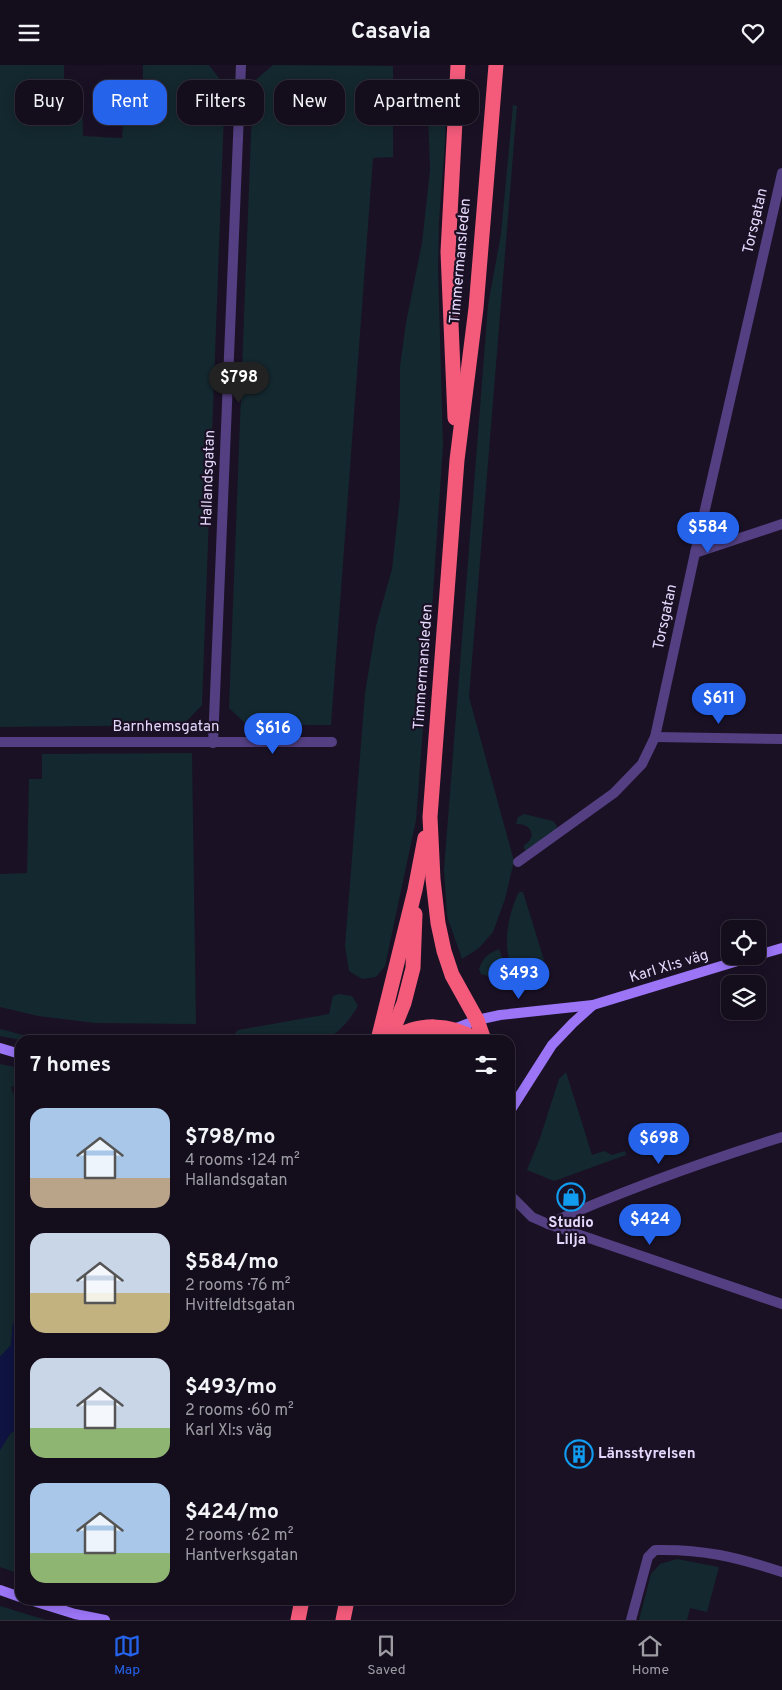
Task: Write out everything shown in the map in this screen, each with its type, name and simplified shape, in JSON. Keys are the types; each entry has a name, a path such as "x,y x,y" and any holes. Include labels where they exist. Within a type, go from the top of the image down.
{"highway":[{"name":"Timmermansleden","path":"457,460 448,252 458,65"},
{"name":"Timmermansleden","path":"482,1035 478,1020 452,975 444,951 438,923 433,879 430,817 457,460 476,308 496,65"},
{"name":"Timmermansleden","path":"379,1035 415,889 430,817"},
{"name":"Timmermansleden","path":"392,1035 404,1003 413,967 415,889"},
{"path":"400,1035 418,1028 436,1026 454,1029 467,1035"},
{"path":"298,1620 301,1605"},
{"path":"343,1620 346,1605"}],"street":[{"name":"Hallandsgatan","path":"213,743 241,65"},
{"name":"Torsgatan","path":"518,862 614,793 642,764 655,737 782,173"},
{"path":"695,553 782,524"},
{"path":"655,737 782,739"},
{"name":"Barnhemsgatan","path":"0,742 213,743 332,741"},
{"name":"Karl XI:s väg","path":"766,953 782,948"},
{"name":"Karl XI:s väg","path":"454,1029 478,1020 500,1015 593,1005 726,965"},
{"name":"Karl XI:s väg","path":"515,1103 552,1045 593,1005"},
{"path":"0,1048 15,1052"},
{"path":"548,1224 630,1189 712,1159 782,1137"},
{"path":"515,1200 532,1217 548,1224 782,1304"},
{"path":"631,1620 648,1557 655,1550 682,1550 719,1554 782,1572"},
{"path":"0,1590 15,1595"},
{"path":"46,1605 75,1614 105,1620"}],"shaded area":[{"path":"0,65 64,65 64,80 15,80 15,125 83,125 83,136 122,138 123,125 167,125 167,80 143,80 143,65 209,65 220,80 177,80 177,125 224,125 202,705 183,725 0,727"},
{"path":"273,65 393,66 393,80 355,80 355,125 393,125 393,157 373,158 331,725 247,725 229,708 251,125 264,125 264,80 255,80"},
{"path":"513,105 517,106 469,697 514,861 505,899 493,932 479,948 462,959 447,916 444,870 488,305 501,234"},
{"path":"428,125 445,125 438,267 443,445 416,820 385,966 376,977 362,979 349,971 345,946 365,693 376,626 392,569 400,497 400,366 406,323 422,243 430,170"},
{"path":"192,753 196,1024 95,1023 38,1016 0,1007 0,874 27,873 29,779 42,779 42,754"},
{"path":"524,814 553,821 557,826 557,832 527,851 524,849 524,845 531,838 531,831 526,826 516,824 518,817"},
{"path":"519,892 523,892 544,960 542,968 520,975 513,968 507,947 511,911"},
{"path":"499,949 506,978 498,979 481,974 479,969 484,959"},
{"path":"339,994 352,996 358,1006 343,1026 332,1035 236,1035 235,1033 238,1030 329,1014 333,996"},
{"path":"0,1029 23,1035 15,1035 15,1039 0,1036"},
{"path":"0,1064 15,1067 15,1086 11,1087 15,1098 15,1321 11,1345 0,1357"},
{"path":"566,1072 592,1155 604,1151 612,1155 625,1151 626,1155 554,1181 527,1170 540,1138 559,1079"},
{"path":"15,1321 15,1430 10,1434 0,1450 0,1357 11,1345"},
{"path":"15,1430 15,1572 0,1567 0,1450 10,1434"},
{"path":"677,1559 719,1567 707,1612 690,1608 687,1620 639,1620 651,1574 660,1564"},
{"path":"0,1606 43,1619 45,1620 0,1620"}],"place":[{"name":"Studio Lilja","path":"571,1197"},
{"name":"Länsstyrelsen","path":"579,1454"}]}
